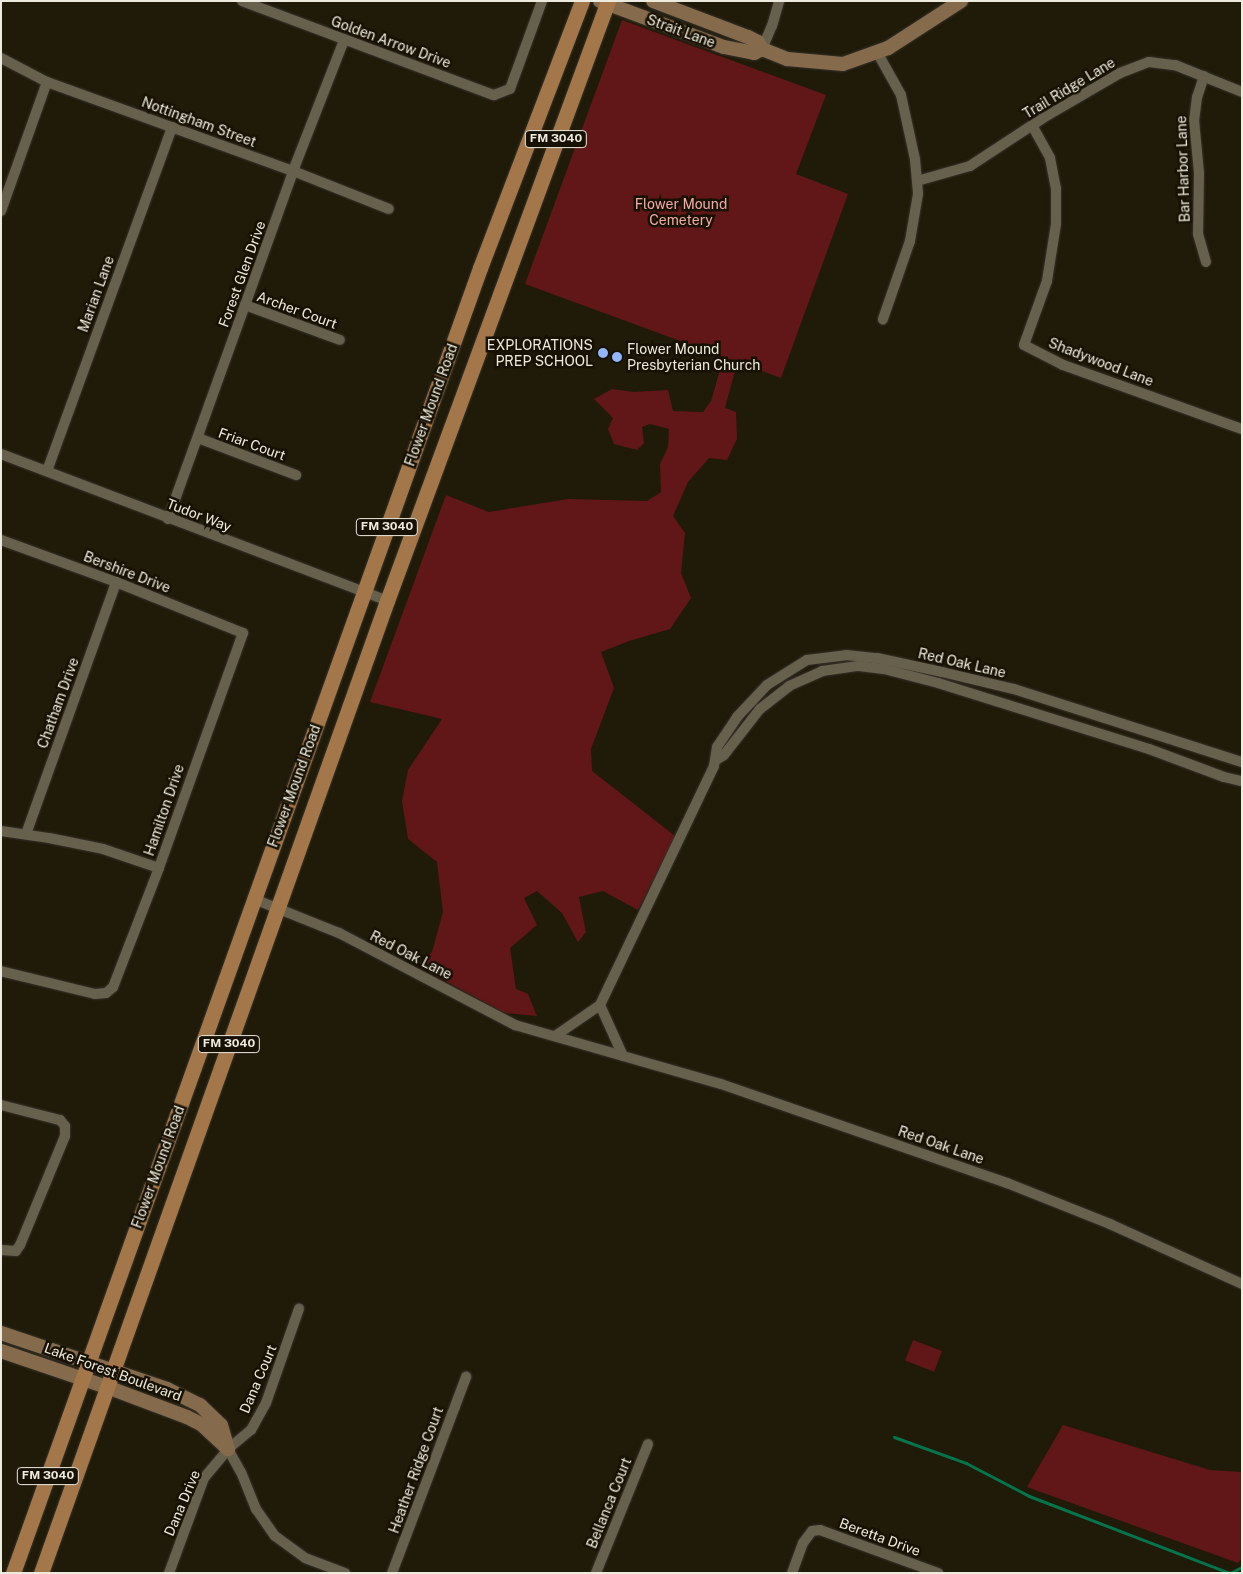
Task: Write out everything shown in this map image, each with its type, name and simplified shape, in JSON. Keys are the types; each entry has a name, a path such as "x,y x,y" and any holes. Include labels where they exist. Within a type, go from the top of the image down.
{"main road":[{"name":"Flower Mound Road","path":"13,1573 480,268 582,1"},
{"name":"Flower Mound Road","path":"41,1573 387,601 605,2"},
{"path":"480,268 506,277"}],"street":[{"name":"Golden Arrow Drive","path":"242,1 494,95 510,89 542,1"},
{"name":"Strait Lane","path":"653,1 748,37 758,42 762,49 787,58 843,64 888,48 961,1"},
{"path":"762,49 772,26 779,1"},
{"name":"Strait Lane","path":"605,2 724,47 754,54 762,49"},
{"name":"Forest Glen Drive","path":"168,519 293,171 344,40"},
{"path":"877,52 901,94 915,159 918,194 910,241 883,319"},
{"name":"Nottingham Street","path":"1,58 47,82 293,171 389,209"},
{"name":"Trail Ridge Lane","path":"916,181 970,166 1033,127 1044,118 1120,73 1149,62 1175,65 1242,92"},
{"name":"Bar Harbor Lane","path":"1204,76 1197,97 1194,120 1199,173 1198,234 1206,262"},
{"path":"1,211 47,82"},
{"name":"Marian Lane","path":"46,471 172,127"},
{"name":"Shadywood Lane","path":"1033,127 1050,158 1056,188 1056,224 1046,281 1024,345 1063,365 1242,429"},
{"name":"Archer Court","path":"245,305 340,340"},
{"name":"Friar Court","path":"198,438 296,475"},
{"name":"Tudor Way","path":"1,454 387,601"},
{"name":"Bershire Drive","path":"1,540 116,582 243,633"},
{"name":"Chatham Drive","path":"26,834 116,582"},
{"name":"Hamilton Drive","path":"1,971 95,994 106,993 116,981 159,868 243,633"},
{"name":"Red Oak Lane","path":"600,1005 716,760 717,747 737,717 767,685 795,665 807,660 846,655 887,660 1014,689 1242,762"},
{"name":"Red Oak Lane","path":"716,760 724,755 760,709 789,686 822,672 859,666 884,669 938,683 1149,749 1224,777 1242,780"},
{"path":"1,831 103,849 159,868"},
{"name":"Red Oak Lane","path":"254,899 339,933 515,1025 721,1084 1007,1183 1110,1224 1242,1284"},
{"path":"555,1036 600,1005 623,1056"},
{"path":"1,1105 48,1116 60,1120 65,1126 65,1136 20,1246 16,1251 4,1251"},
{"name":"Dana Court","path":"228,1449 251,1430 266,1403 299,1310"},
{"name":"Lake Forest Boulevard","path":"1,1333 89,1361 167,1389 200,1405 221,1425 228,1449 241,1472 256,1509 275,1536 305,1558 345,1573"},
{"name":"Lake Forest Boulevard","path":"1,1351 164,1407 201,1424 228,1449"},
{"name":"Heather Ridge Court","path":"392,1573 466,1377"},
{"name":"Bellanca Court","path":"596,1573 648,1444"},
{"name":"Dana Drive","path":"169,1573 204,1478 228,1449"},
{"name":"Beretta Drive","path":"792,1573 804,1543 812,1531 826,1531 938,1573"}],"green space":[{"name":"Flower Mound Cemetery","path":"622,20 826,95 796,174 848,194 781,378 525,284"},
{"path":"722,363 736,367 725,408 736,412 737,439 727,460 709,458 688,482 673,516 685,533 681,573 691,598 670,629 629,641 601,652 614,688 591,749 592,771 675,836 638,910 603,891 579,897 586,932 578,942 562,913 537,891 524,898 537,925 510,948 516,989 528,994 537,1016 505,1013 417,966 432,952 443,912 437,862 408,839 402,801 408,770 442,719 370,702 446,495 489,512 568,499 647,501 661,492 660,464 668,447 669,429 650,424 642,427 644,443 637,450 614,444 608,429 613,418 594,399 612,389 634,392 668,390 673,411 703,412 711,401"},
{"path":"913,1340 942,1351 934,1372 905,1361"},
{"path":"1063,1425 1210,1470 1242,1472 1242,1558 1238,1563 1027,1487"}],"waterway":[{"path":"894,1437 966,1463 1029,1496 1230,1573 1242,1567"}],"place":[{"name":"EXPLORATIONS PREP SCHOOL","path":"603,353"},
{"name":"Flower Mound Presbyterian Church","path":"617,357"}]}
